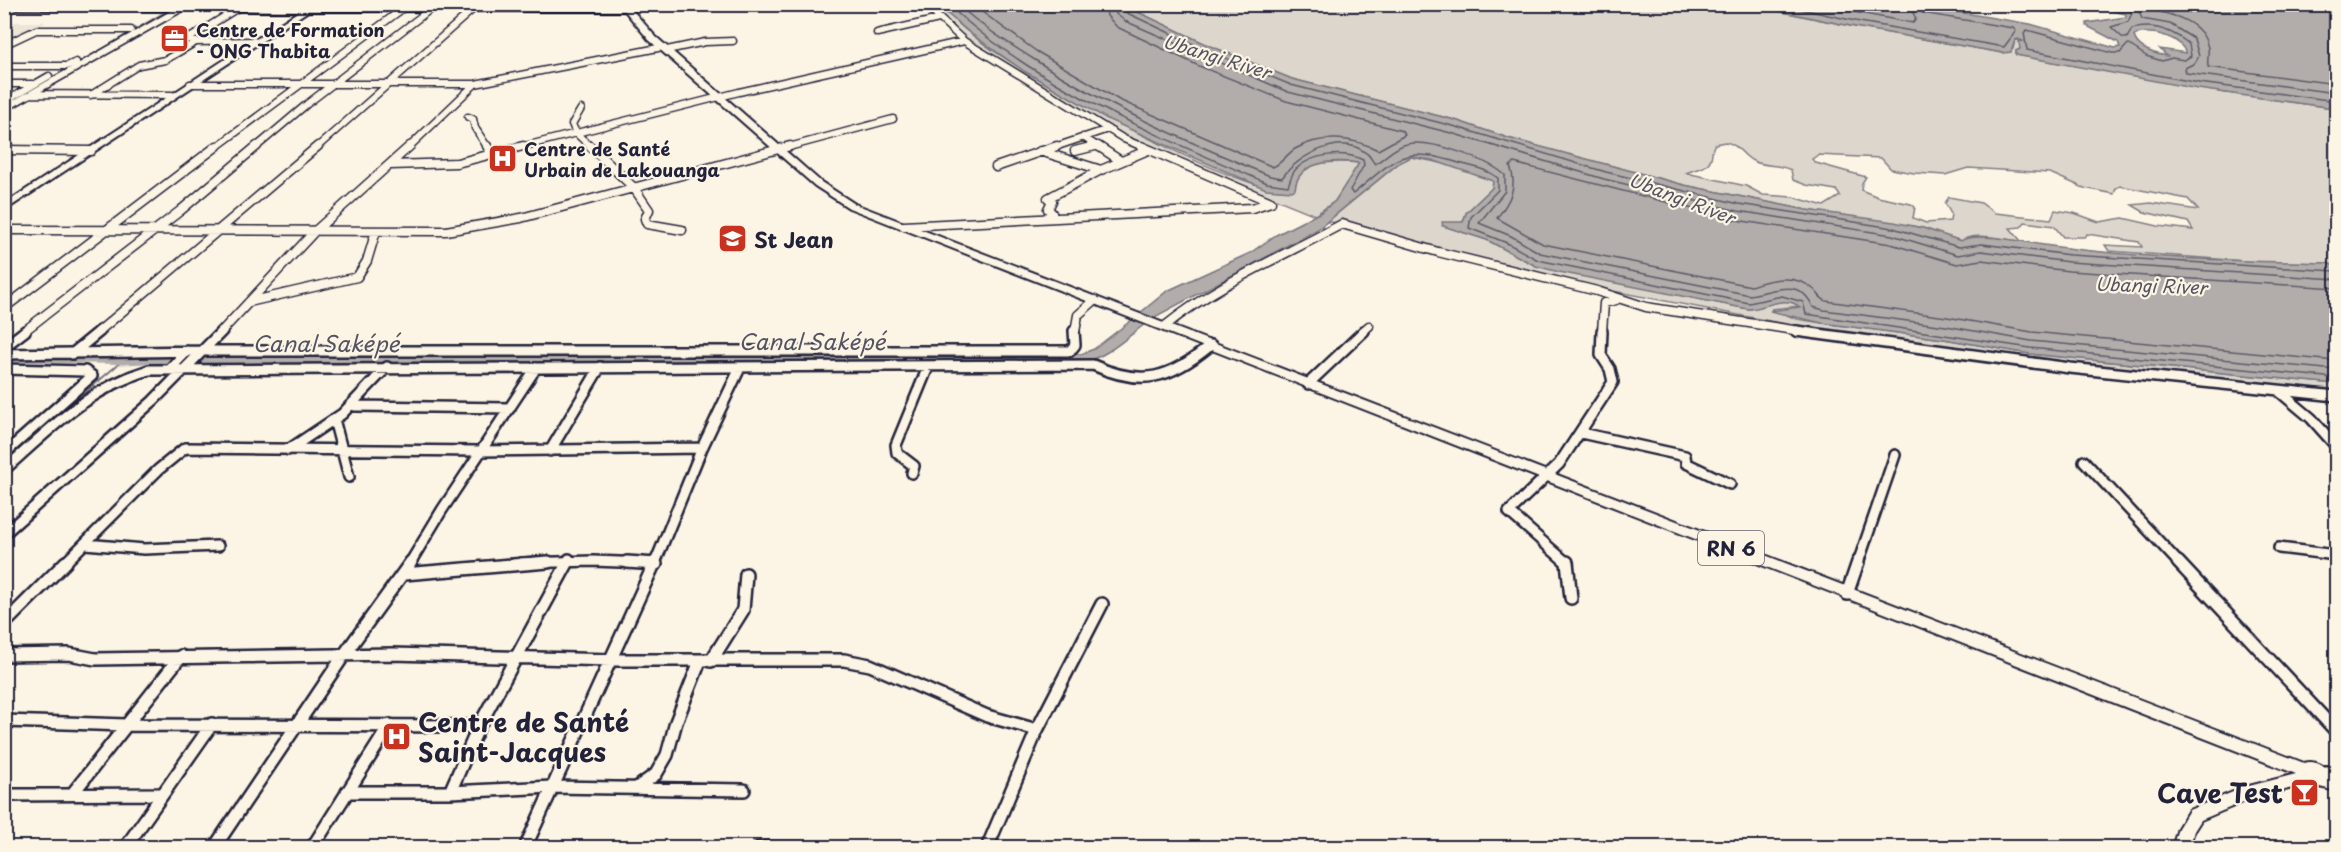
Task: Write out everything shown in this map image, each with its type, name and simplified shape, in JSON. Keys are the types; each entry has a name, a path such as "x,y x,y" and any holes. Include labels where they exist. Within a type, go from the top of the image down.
{"main road":[{"path":"601,8 616,4"},
{"path":"4,7 625,7"},
{"path":"4,208 306,7"},
{"name":"RN 6","path":"625,7 665,49 779,150 839,199 1847,594 2322,776"},
{"path":"2180,848 2186,828 2195,815 2254,790 2322,776"}],"street":[{"path":"904,226 1263,207 1271,202 1148,150 1108,129 964,41 924,4"},
{"path":"4,308 299,84 407,6"},
{"path":"4,347 436,6"},
{"path":"72,354 299,163 477,6"},
{"path":"4,12 15,7"},
{"path":"4,102 131,30 178,7"},
{"path":"4,109 178,7"},
{"path":"193,41 189,37 238,8"},
{"path":"877,33 939,19"},
{"path":"4,45 36,30 131,30"},
{"path":"91,95 139,65 165,60 193,41 255,41"},
{"path":"190,84 475,84 705,42 733,41"},
{"path":"390,165 447,164 964,41"},
{"path":"4,66 67,66"},
{"path":"4,71 59,70"},
{"path":"4,84 34,84"},
{"path":"4,534 108,443 203,351 314,231 390,165 475,84"},
{"path":"31,94 172,95"},
{"path":"4,96 14,96"},
{"path":"581,109 572,124 576,134 634,188 649,210 645,219 647,224 682,230"},
{"path":"468,117 473,119 475,128 492,154"},
{"path":"4,230 469,229 521,218 893,118"},
{"path":"996,167 1108,129"},
{"path":"1083,137 1121,161"},
{"path":"1075,151 1097,146"},
{"path":"4,150 91,151"},
{"path":"1046,218 1052,213 1048,209 1052,201 1048,198 1101,170 1148,150"},
{"path":"1040,151 1101,170"},
{"path":"1162,326 1185,309 1342,224 1438,252 1597,291 1616,300 1914,349 2337,396"},
{"path":"249,302 357,277 365,268 371,240 376,231"},
{"path":"4,354 188,351 1070,351 1076,341 1076,321 1079,313 1095,300"},
{"path":"1571,598 1567,562 1553,553 1509,512 1524,494 1549,477 1614,382 1610,369 1601,355 1604,303 1616,300"},
{"path":"1308,384 1369,326"},
{"path":"4,470 76,406 107,384 127,375 170,369 1093,365 1117,375 1146,379 1176,372 1211,345"},
{"path":"170,369 188,351"},
{"path":"286,451 335,423 355,406 387,367"},
{"path":"550,451 600,367"},
{"path":"912,473 914,466 908,459 897,453 896,445 928,367"},
{"path":"214,848 344,655 404,574 480,451 536,368"},
{"path":"525,848 656,564 702,448 740,368"},
{"path":"4,369 85,371 92,376 4,454"},
{"path":"2280,391 2311,418 2337,446"},
{"path":"355,406 510,408"},
{"path":"335,423 341,451 347,457 349,477"},
{"path":"1581,433 1685,456 1686,463 1730,484"},
{"path":"4,624 171,457 186,448 286,451 550,451 702,448"},
{"path":"1847,594 1895,456"},
{"path":"2084,461 2337,731"},
{"path":"85,544 144,549 197,545 218,546"},
{"path":"2279,548 2337,555"},
{"path":"404,574 569,559 609,559 656,564"},
{"path":"450,792 479,726 569,559"},
{"path":"638,787 656,774 667,755 676,722 706,661 743,610 746,574"},
{"path":"987,848 1037,730 1102,604"},
{"path":"4,655 69,654 95,659 393,654 611,660 844,660 870,665 987,716 1037,730"},
{"path":"73,793 181,656"},
{"path":"4,721 126,725 479,726"},
{"path":"125,848 160,794 212,724"},
{"path":"312,848 390,725"},
{"path":"347,792 450,792 552,787 744,790"},
{"path":"4,795 160,794"},
{"path":"759,848 799,848"}],"shaded area":[{"path":"928,5 937,5 995,52 1045,83 1161,144 1243,180 1275,189 1295,189 1303,172 1311,167 1330,162 1360,163 1335,201 1315,215 1134,141 972,43"},
{"path":"1123,5 1750,5 1860,28 2003,53 2013,49 2015,40 2023,41 2020,42 2020,49 2016,51 2016,55 2220,92 2326,107 2336,106 2336,266 2326,263 2257,262 2109,251 2105,245 2142,247 2139,242 2087,234 2084,237 2063,237 2054,226 2025,222 2021,227 2010,228 2021,241 1981,236 1961,241 1923,228 1807,210 1684,185 1508,138 1455,120 1292,79 1208,45","holes":["1725,142 1734,145 1753,161 1791,170 1793,180 1806,185 1836,190 1840,196 1824,206 1793,197 1763,195 1746,186 1686,173 1707,164 1715,144","1818,155 1881,158 1891,169 1914,173 1945,175 1968,168 2050,173 2084,188 2114,194 2116,188 2120,186 2188,199 2198,210 2151,203 2132,205 2144,212 2188,222 2193,230 2158,226 2123,218 2099,222 2074,213 2055,210 2051,219 1995,213 1981,203 1949,197 1945,203 1951,214 1950,221 1926,223 1913,218 1915,207 1911,204 1878,197 1861,190 1866,177 1816,163 1812,159"]},
{"path":"5,22 46,22 5,44"},
{"path":"1411,157 1446,164 1493,181 1492,188 1466,213 1463,222 1443,226 1487,240 1536,266 1748,309 1787,301 1800,306 1771,309 1797,319 1822,323 1944,339 2030,354 2336,384 2336,391 2027,358 1802,327 1613,291 1486,262 1341,223 1327,222 1399,163"}],"water":[{"name":"Ubangi River","path":"937,5 1123,5 1208,45 1292,79 1455,120 1508,138 1684,185 1807,210 1894,222 1923,228 1961,241 1967,238 1986,237 2145,256 2326,263 2336,266 2336,384 2030,354 1944,339 1822,323 1770,311 1800,307 1794,303 1781,302 1748,309 1559,272 1536,266 1487,240 1443,226 1442,222 1463,222 1466,213 1492,188 1493,181 1432,160 1411,157 1399,163 1318,229 1153,318 1140,313 1167,291 1250,253 1276,235 1321,212 1335,201 1359,163 1320,164 1303,172 1292,191 1266,189 1109,120 1024,71 970,33"},
{"path":"1750,5 1916,5 2030,24 2115,48 2120,47 2118,42 2087,26 2087,23 2126,17 2126,14 2084,5 2336,5 2336,106 2326,107 2198,89 2016,55 2016,51 2020,49 2019,42 2023,41 2018,39 2015,40 2011,52 2003,53 1860,28","holes":["2146,33 2160,34 2173,39 2183,47 2186,53 2160,49 2167,56 2147,50 2136,41 2134,36"]},
{"path":"1133,319 1145,324 1107,352 1082,362 193,364 204,353 1081,354 1094,349"}],"waterway":[{"path":"77,64 170,9"},
{"path":"342,82 430,13"},
{"path":"38,86 69,68"},
{"name":"Canal Saképé","path":"122,361 197,358"},
{"path":"4,359 122,361"},
{"path":"4,462 122,361"}],"place":[{"name":"Centre de Formation - ONG Thabita","path":"175,39"},
{"name":"Centre de Santé Urbain de Lakouanga","path":"503,158"},
{"name":"St Jean","path":"733,239"},
{"name":"Centre de Santé Saint-Jacques","path":"397,736"},
{"name":"Cave Test","path":"2304,792"}]}
